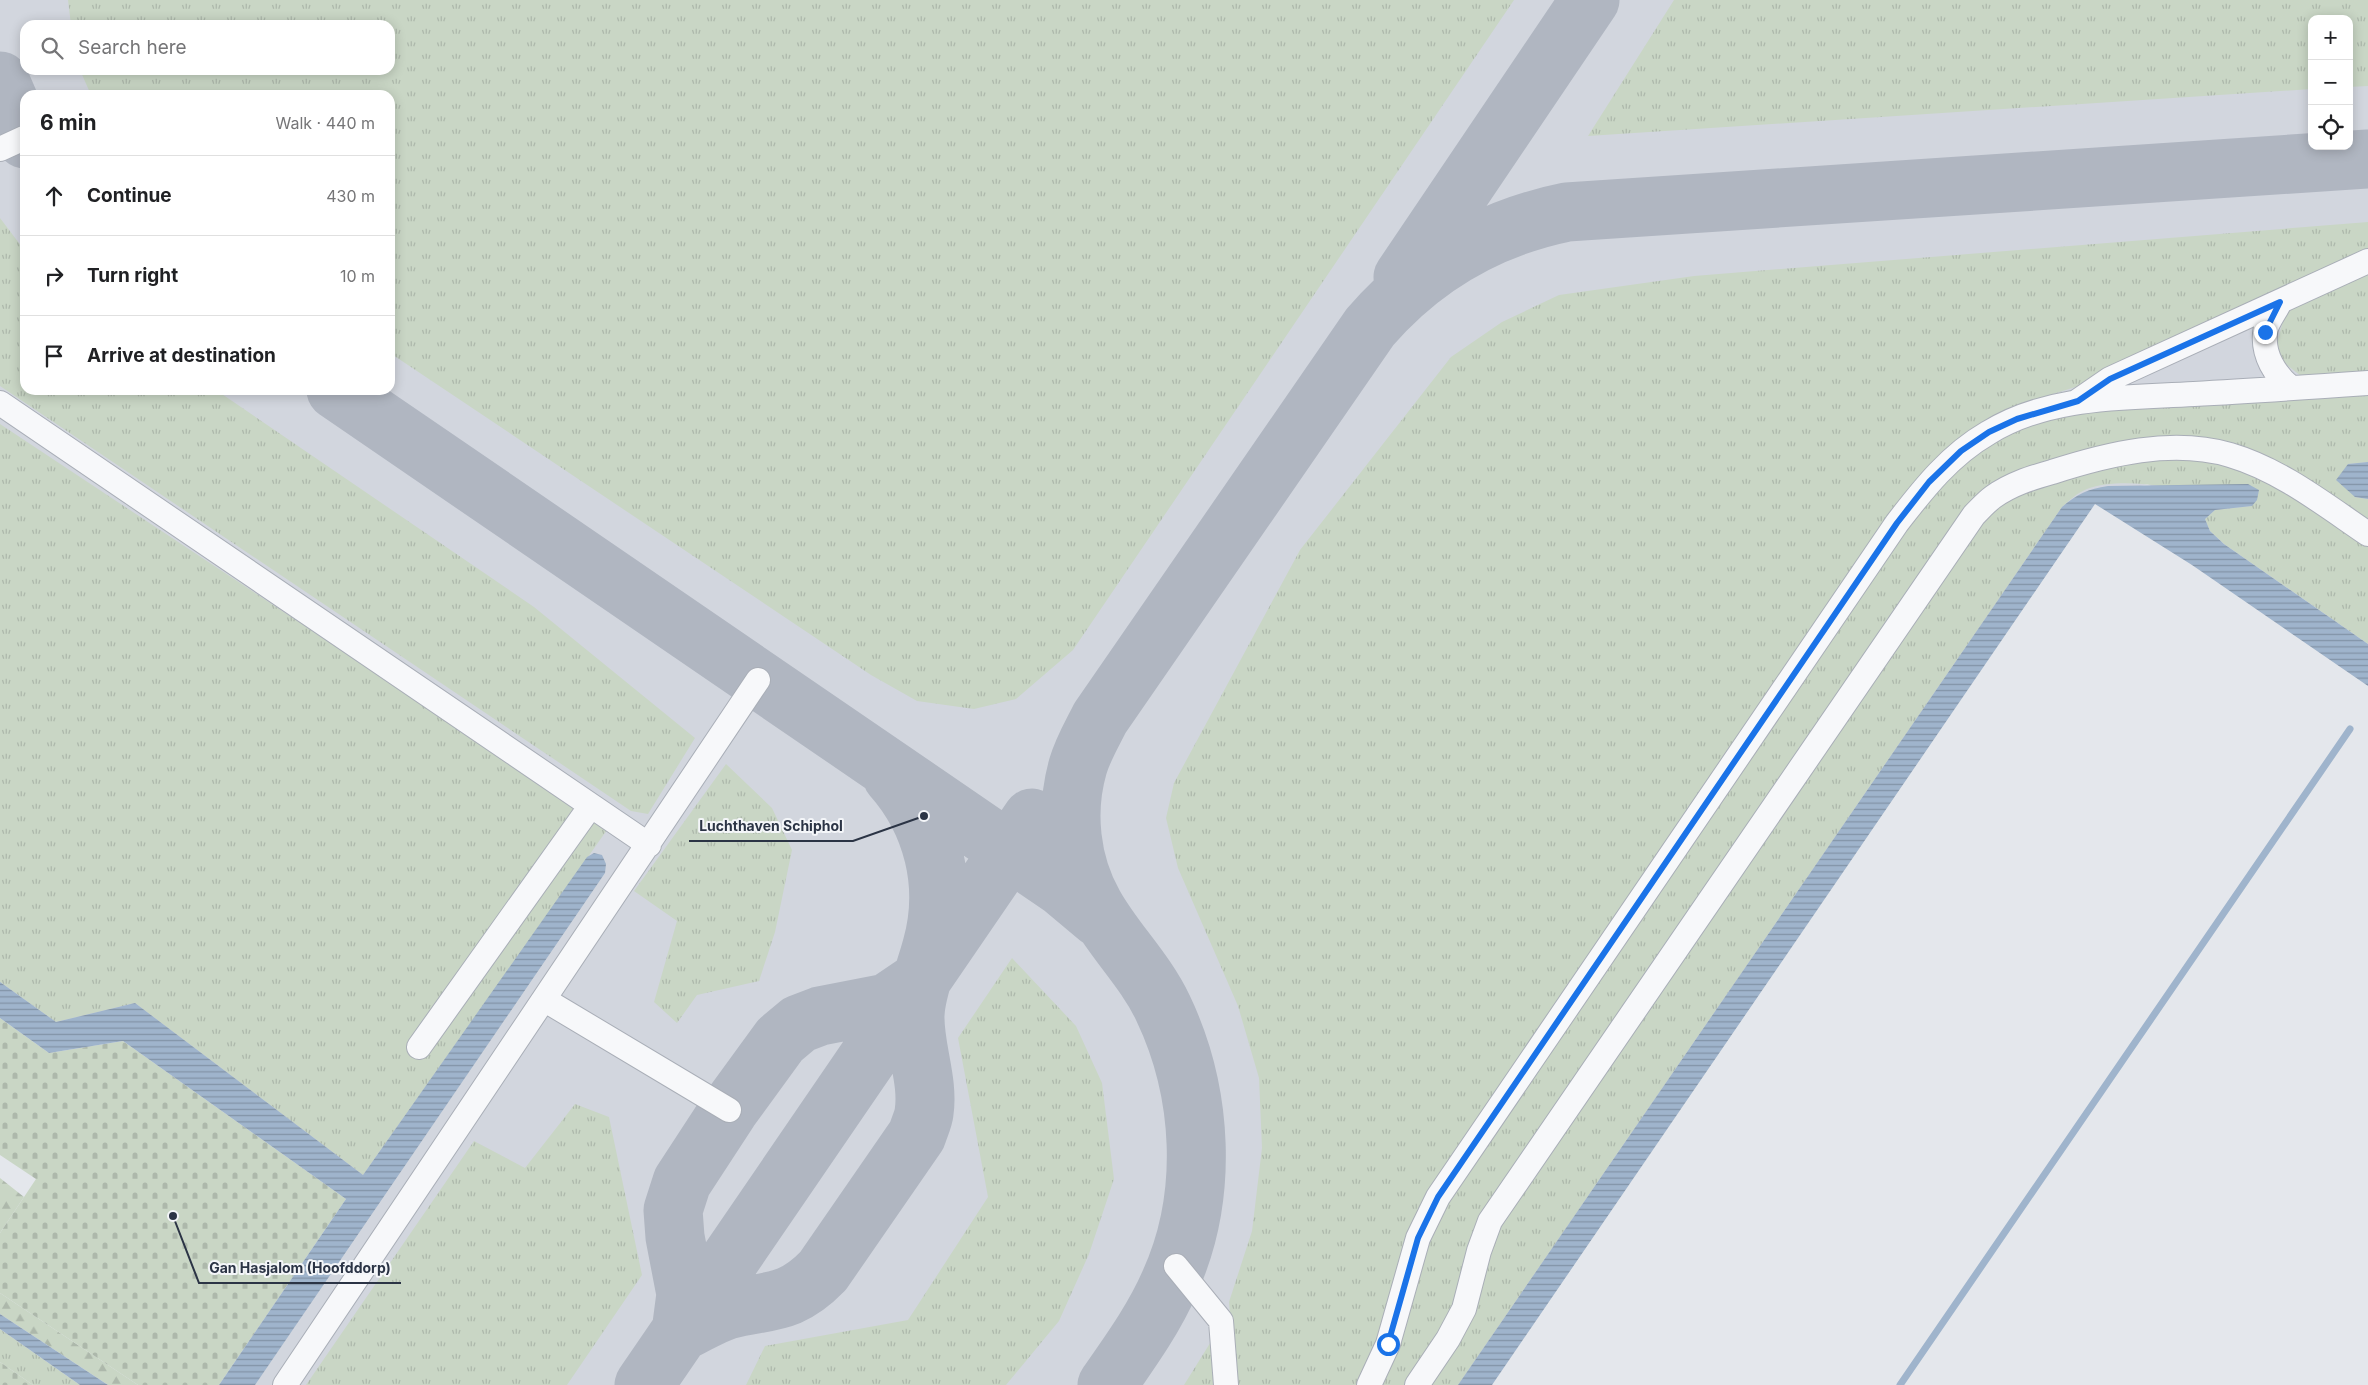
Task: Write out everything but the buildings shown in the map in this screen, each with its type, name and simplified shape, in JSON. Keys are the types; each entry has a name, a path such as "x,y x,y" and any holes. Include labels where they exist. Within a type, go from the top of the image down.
{"lane":[{"path":"0,149 20,140"},
{"path":"2078,401 2110,379 2368,261"},
{"path":"2280,302 2265,332 2268,356 2279,378 2291,388"},
{"path":"1369,1385 1388,1344 1418,1238 1438,1197 1897,523 1929,482 1961,451 1989,432 2017,419 2078,401 2368,383"},
{"path":"0,403 590,807 649,845"},
{"path":"1416,1385 1448,1339 1464,1309 1479,1251 1490,1221 1974,515 1993,497 2018,482 2092,460 2157,449 2190,448 2230,455 2274,473 2368,534"},
{"path":"285,1385 758,680"},
{"path":"419,1047 590,807"},
{"path":"545,1000 729,1110"},
{"path":"1176,1266 1221,1321 1226,1385"}],"shaded area":[{"path":"0,0 2368,0 2368,639 2148,484 2078,502 1462,1385 227,1385 353,1196 132,1027 60,1037 0,994"}],"green space":[{"path":"68,0 1514,0 1073,650 1016,699 974,709 917,701 871,675 395,356 395,90 89,90 82,75 395,75 395,20 70,20"},
{"path":"1674,0 2368,0 2368,86 2353,87 2353,15 2308,15 2308,89 1588,136"},
{"path":"0,218 20,244 20,395 223,395 534,607 695,738 648,814 631,811 0,386"},
{"path":"2368,222 2368,250 2082,385 2024,403 1976,428 1434,1188 1360,1385 1236,1385 1229,1302 1252,1231 1262,1148 1259,1078 1238,1006 1178,868 1166,818 1174,783 1300,550 1451,357 1502,322 1559,295 1694,276"},
{"path":"2368,272 2368,374 2301,376 2282,361 2277,343 2285,314 2302,302"},
{"path":"2368,390 2368,462 2348,464 2355,497 2368,499 2368,527 2207,445 1996,483 1595,1052 1410,1385 1380,1385 1435,1221 1704,824 1935,490 1968,457 2013,431 2045,421 2104,410"},
{"path":"0,424 560,795 607,830 363,1175 135,1003 56,1022 0,982"},
{"path":"2156,456 2235,463 2368,541 2368,644 2224,544 2210,531 2205,519 2215,510 2252,506 2170,487 2147,484 2105,485 2087,489 2074,497 2062,507 1458,1385 1425,1385 1501,1223 1956,557 1974,534 1999,506 2023,492 2080,473"},
{"path":"726,764 772,808 792,850 775,932 759,981 697,995 677,1023 654,1002 677,921 634,891"},
{"path":"1012,958 1076,1026 1102,1083 1114,1179 1089,1254 1059,1321 1006,1385 746,1385 765,1346 908,1320 988,1197 958,1038"},
{"path":"0,1018 49,1053 123,1041 346,1199 219,1385 138,1385 0,1293 0,1233 36,1179 0,1155"},
{"path":"575,1104 609,1117 642,1275 567,1385 306,1385 474,1141 525,1168"},
{"path":"0,1178 24,1197 0,1233"},
{"path":"0,1293 138,1385 108,1385 0,1314"},
{"path":"0,1329 80,1385 33,1385 0,1362"},
{"path":"1212,1340 1215,1385 1184,1385"},
{"path":"0,1362 33,1385 0,1385"}],"water":[{"path":"2368,462 2368,499 2355,497 2336,480 2348,464"},
{"path":"2248,484 2259,490 2257,500 2252,506 2215,510 2205,519 2210,531 2224,544 2368,644 2368,686 2192,565 2095,504 1492,1385 1458,1385 2062,507 2083,493 2108,486"},
{"path":"594,853 602,855 606,864 605,873 255,1385 219,1385 346,1199 123,1041 49,1053 0,1018 0,982 56,1022 135,1003 363,1175 587,857"},
{"path":"0,1314 108,1385 80,1385 0,1329"}],"waterway":[{"path":"1900,1385 2350,729"}],"taxiway":[{"path":"1403,277 1590,0"},
{"path":"0,81 20,127"},
{"path":"1107,1385 1157,1309 1183,1249 1191,1215 1195,1180 1196,1144 1193,1109 1186,1074 1176,1040 1163,1008 1156,994 1094,905 1080,872 1072,837 1071,819 1074,783 1078,766 1100,718 1370,327 1390,305 1434,268 1458,253 1510,228 1567,212 2368,159"},
{"path":"343,395 1062,887 1099,918"},
{"path":"681,1332 727,1310 789,1296 811,1282 823,1271 917,1135 923,1116 925,1089 915,1027 915,1015 919,989 937,923 939,901 938,878 934,856 918,814 892,776"},
{"path":"644,1385 1032,818"},
{"path":"681,1332 686,1294 675,1237 673,1210 682,1182 729,1110 780,1040 799,1024 820,1016 887,1003 921,980"}],"place":[{"name":"Luchthaven Schiphol","path":"924,816"},
{"name":"Gan Hasjalom (Hoofddorp)","path":"173,1216"}],"route":[{"path":"1388,1344 1418,1238 1438,1197 1897,523 1929,482 1961,451 1989,432 2017,419 2078,401 2110,379 2280,302 2265,332"}]}
